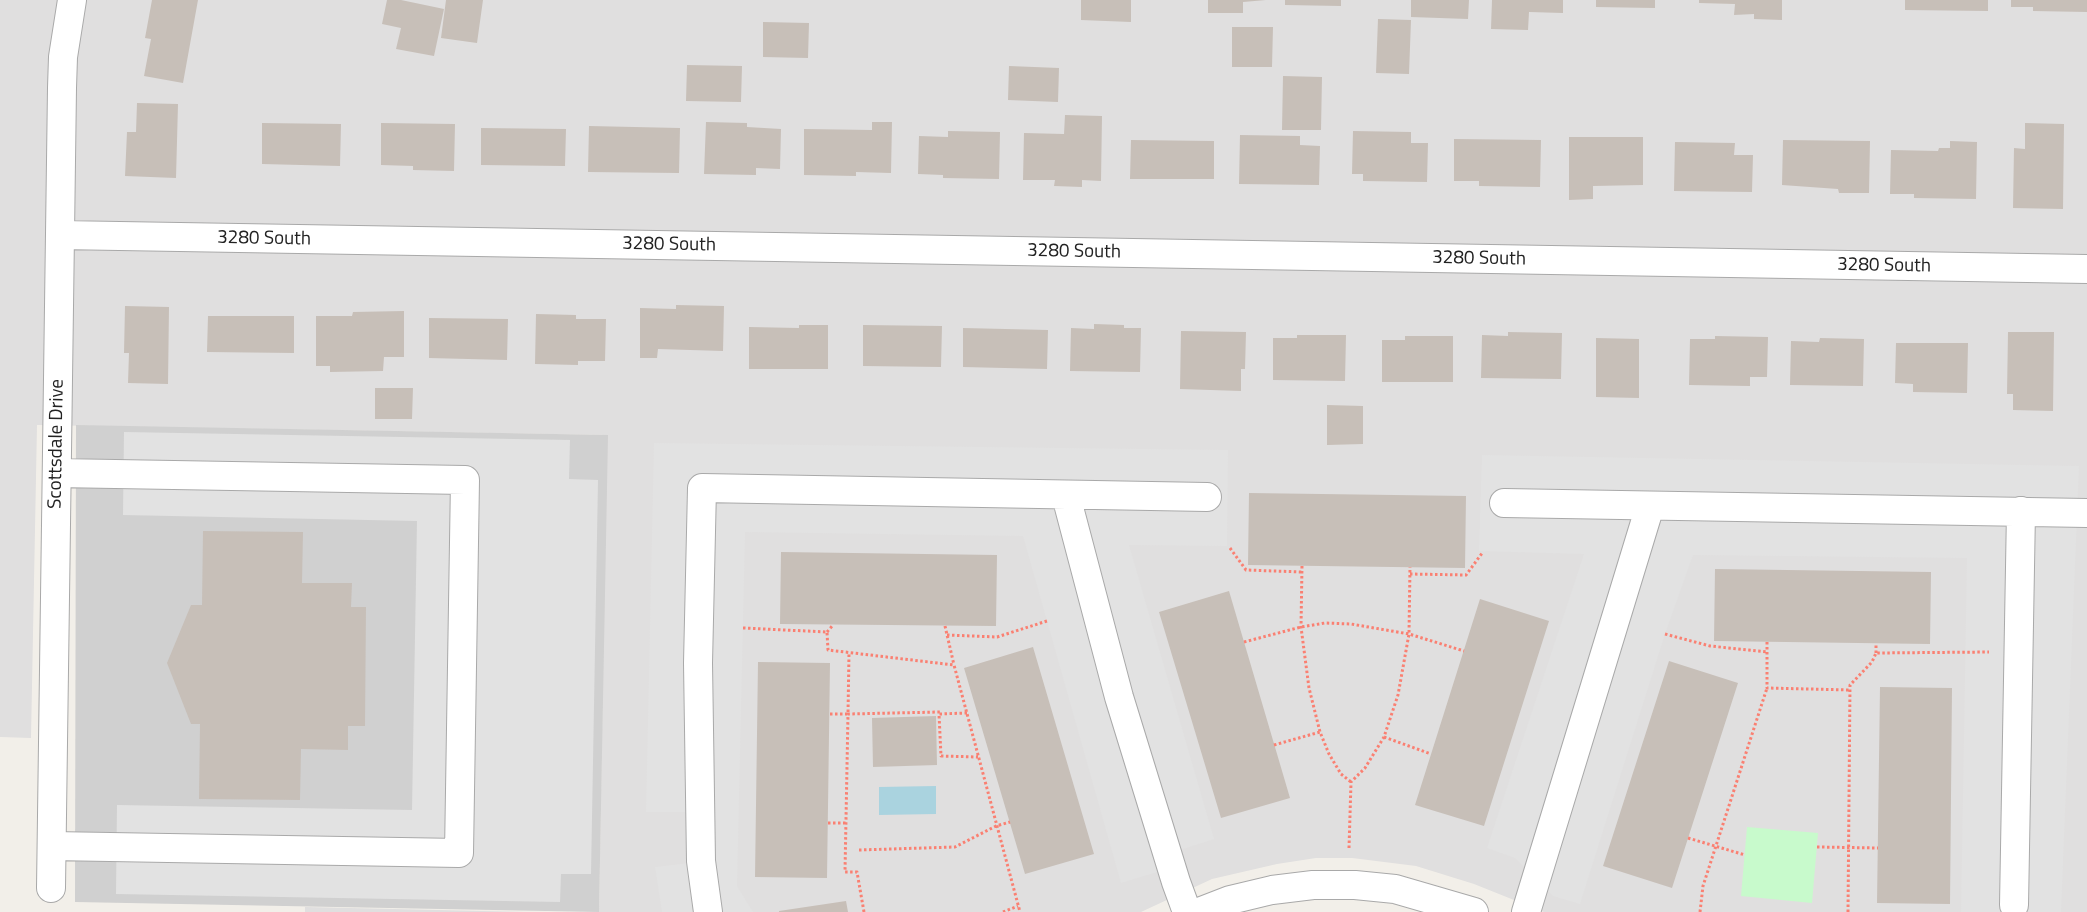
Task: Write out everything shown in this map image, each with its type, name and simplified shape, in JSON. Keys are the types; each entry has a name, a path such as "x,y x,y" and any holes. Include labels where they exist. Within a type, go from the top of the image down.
{"street":[{"name":"Scottsdale Drive","path":"51,888 63,65 72,0"},
{"name":"3280 South","path":"60,235 2087,269"},
{"path":"52,846 459,853 465,490 465,480 57,473"},
{"path":"708,912 701,861 698,664 702,488 1066,496 1207,497"},
{"path":"1066,496 1120,697 1176,882 1187,912"},
{"path":"1504,503 2087,513"},
{"path":"1526,912 1650,506"},
{"path":"2014,905 2021,511"},
{"path":"1199,912 1230,900 1272,890 1313,885 1355,884 1393,901 1474,912"}],"path":[{"path":"1230,548 1246,570 1302,572"},
{"path":"1410,574 1466,575 1483,552"},
{"path":"1302,566 1301,626 1309,688 1320,732 1337,768 1351,782"},
{"path":"1349,848 1351,782 1365,768 1384,737 1398,695 1409,634 1410,568"},
{"path":"947,635 997,637 1047,621"},
{"path":"1244,642 1301,626 1325,623 1351,624 1409,634 1464,651"},
{"path":"834,624 827,632 828,650 954,665"},
{"path":"945,626 1020,912"},
{"path":"743,628 827,632"},
{"path":"1665,634 1710,646 1768,652"},
{"path":"1700,912 1703,886 1768,688 1768,642"},
{"path":"1848,912 1850,685 1872,662 1876,652 1876,644"},
{"path":"1876,652 1965,651"},
{"path":"849,653 845,872 858,872 864,912"},
{"path":"1768,688 1850,690"},
{"path":"830,714 967,713"},
{"path":"939,714 941,756 978,757"},
{"path":"1274,745 1320,732"},
{"path":"1384,737 1431,754"},
{"path":"859,850 955,847 996,826 1010,822"},
{"path":"828,823 846,823"},
{"path":"1688,838 1745,855"},
{"path":"1817,847 1878,848"},
{"path":"1003,912 1018,906"}],"shaded area":[{"path":"0,0 2087,0 2087,912 1544,912 1474,884 1416,866 1352,858 1316,858 1277,864 1212,879 1141,912 599,912 607,435 37,425 31,738 0,737"},
{"path":"76,425 608,435 599,912 75,902"},
{"path":"124,432 570,440 569,479 598,480 591,874 561,874 560,902 116,894 117,805 412,810 417,521 123,515"},
{"path":"654,443 1228,450 1227,546 1129,545 1214,839 1180,850 1157,872 1121,883 1023,536 745,532 737,886 753,912 662,912 655,867 688,863 686,812 646,812"},
{"path":"1482,455 2079,466 2061,912 1961,912 1967,558 1693,555 1665,634 1580,904 1553,896 1515,858 1487,848 1584,554 1479,551"},
{"path":"305,907 526,912 305,912"}],"green space":[{"path":"1747,827 1818,833 1812,903 1741,896"}],"water":[{"path":"936,786 936,814 879,815 879,787"}],"building":[{"path":"152,0 198,0 183,83 144,76 151,39 145,38"},
{"path":"387,0 401,0 444,9 434,56 396,49 401,28 382,24"},
{"path":"446,0 483,0 477,43 441,38"},
{"path":"1081,0 1131,0 1131,22 1081,20"},
{"path":"1208,0 1266,0 1243,2 1243,13 1208,13"},
{"path":"1285,0 1341,0 1341,6 1285,5"},
{"path":"1411,0 1469,0 1468,19 1411,17"},
{"path":"1492,0 1563,0 1563,13 1529,12 1528,30 1491,29"},
{"path":"1596,0 1655,0 1655,8 1596,7"},
{"path":"1699,0 1782,0 1782,20 1754,19 1754,14 1734,15 1735,4 1699,3"},
{"path":"1905,0 1988,0 1988,11 1905,10"},
{"path":"2011,0 2087,0 2087,12 2033,11 2033,7 2011,7"},
{"path":"1378,19 1411,20 1409,74 1376,73"},
{"path":"763,22 809,23 808,58 763,57"},
{"path":"1232,27 1273,27 1272,67 1232,67"},
{"path":"687,65 742,66 741,102 686,101"},
{"path":"1009,66 1059,68 1058,102 1008,100"},
{"path":"1283,76 1322,77 1321,130 1282,130"},
{"path":"137,103 178,104 176,178 125,176 127,132 136,132"},
{"path":"1065,115 1102,116 1101,181 1082,180 1082,187 1054,186 1055,180 1023,180 1024,133 1064,134"},
{"path":"706,122 747,123 747,127 781,129 780,169 756,168 756,175 704,174"},
{"path":"872,122 892,122 891,173 856,172 856,176 804,175 804,129 872,130"},
{"path":"262,123 341,124 340,166 262,164"},
{"path":"381,123 455,124 454,171 413,170 413,166 381,165"},
{"path":"2025,123 2064,124 2063,209 2013,208 2014,148 2025,149"},
{"path":"589,126 680,128 679,173 588,172"},
{"path":"481,128 566,129 565,166 481,165"},
{"path":"948,131 1000,132 999,179 943,178 943,175 918,174 919,136 948,137"},
{"path":"1353,131 1411,132 1411,143 1428,143 1427,182 1363,181 1363,174 1352,174"},
{"path":"1240,135 1300,136 1300,145 1320,146 1319,185 1239,184"},
{"path":"1569,137 1643,137 1643,185 1593,186 1593,199 1569,200"},
{"path":"1454,139 1541,140 1540,187 1479,186 1479,181 1454,181"},
{"path":"1131,140 1214,141 1214,179 1130,179"},
{"path":"1783,140 1870,141 1869,193 1839,193 1838,189 1782,185"},
{"path":"1950,141 1977,142 1976,199 1914,198 1914,194 1890,194 1891,150 1938,151 1939,148 1950,148"},
{"path":"1675,142 1735,143 1734,155 1753,155 1752,192 1674,191"},
{"path":"676,305 724,306 723,351 658,349 657,358 640,358 640,308 676,309"},
{"path":"125,306 169,307 168,384 128,383 129,353 124,353"},
{"path":"404,311 404,357 384,357 383,371 330,372 330,366 316,366 316,316 352,316 353,312"},
{"path":"536,314 576,315 576,319 606,319 605,361 578,361 578,365 535,364"},
{"path":"208,316 294,316 294,353 207,352"},
{"path":"429,318 508,319 507,360 429,358"},
{"path":"1094,324 1124,325 1124,328 1141,328 1140,372 1070,371 1071,328 1094,329"},
{"path":"799,325 828,325 828,369 749,369 749,327 799,328"},
{"path":"863,325 942,326 941,367 863,366"},
{"path":"963,328 1048,330 1047,369 963,367"},
{"path":"1181,331 1246,332 1245,369 1241,369 1241,391 1180,389"},
{"path":"1508,332 1562,333 1561,379 1481,378 1482,335 1508,336"},
{"path":"2008,332 2054,332 2053,411 2013,410 2013,394 2007,394"},
{"path":"1297,335 1346,335 1345,381 1273,380 1273,338 1297,338"},
{"path":"1405,336 1453,336 1453,382 1382,382 1382,340 1405,340"},
{"path":"1715,336 1768,337 1767,377 1750,377 1750,386 1689,385 1690,339 1715,339"},
{"path":"1596,338 1639,339 1639,398 1596,397"},
{"path":"1820,338 1864,339 1863,386 1790,385 1791,341 1819,342"},
{"path":"1896,343 1968,343 1967,393 1913,392 1913,384 1895,383"},
{"path":"375,388 413,388 412,419 375,419"},
{"path":"1327,405 1363,406 1363,444 1327,445"},
{"path":"1249,493 1466,496 1465,568 1248,565"},
{"path":"203,531 303,532 302,583 352,583 351,607 366,607 365,726 348,726 348,750 301,749 300,800 199,799 200,724 191,724 167,663 191,605 202,605"},
{"path":"781,552 997,555 996,626 780,624"},
{"path":"1715,569 1931,572 1930,644 1714,641"},
{"path":"1229,591 1290,798 1221,818 1159,612"},
{"path":"1480,599 1549,621 1484,826 1415,805"},
{"path":"1033,647 1094,854 1025,874 964,668"},
{"path":"1669,661 1738,683 1672,888 1603,866"},
{"path":"758,662 830,663 827,878 755,877"},
{"path":"1880,687 1952,688 1950,904 1877,903"},
{"path":"936,716 937,765 873,767 872,718"},
{"path":"846,901 848,912 779,912 779,911"}]}
